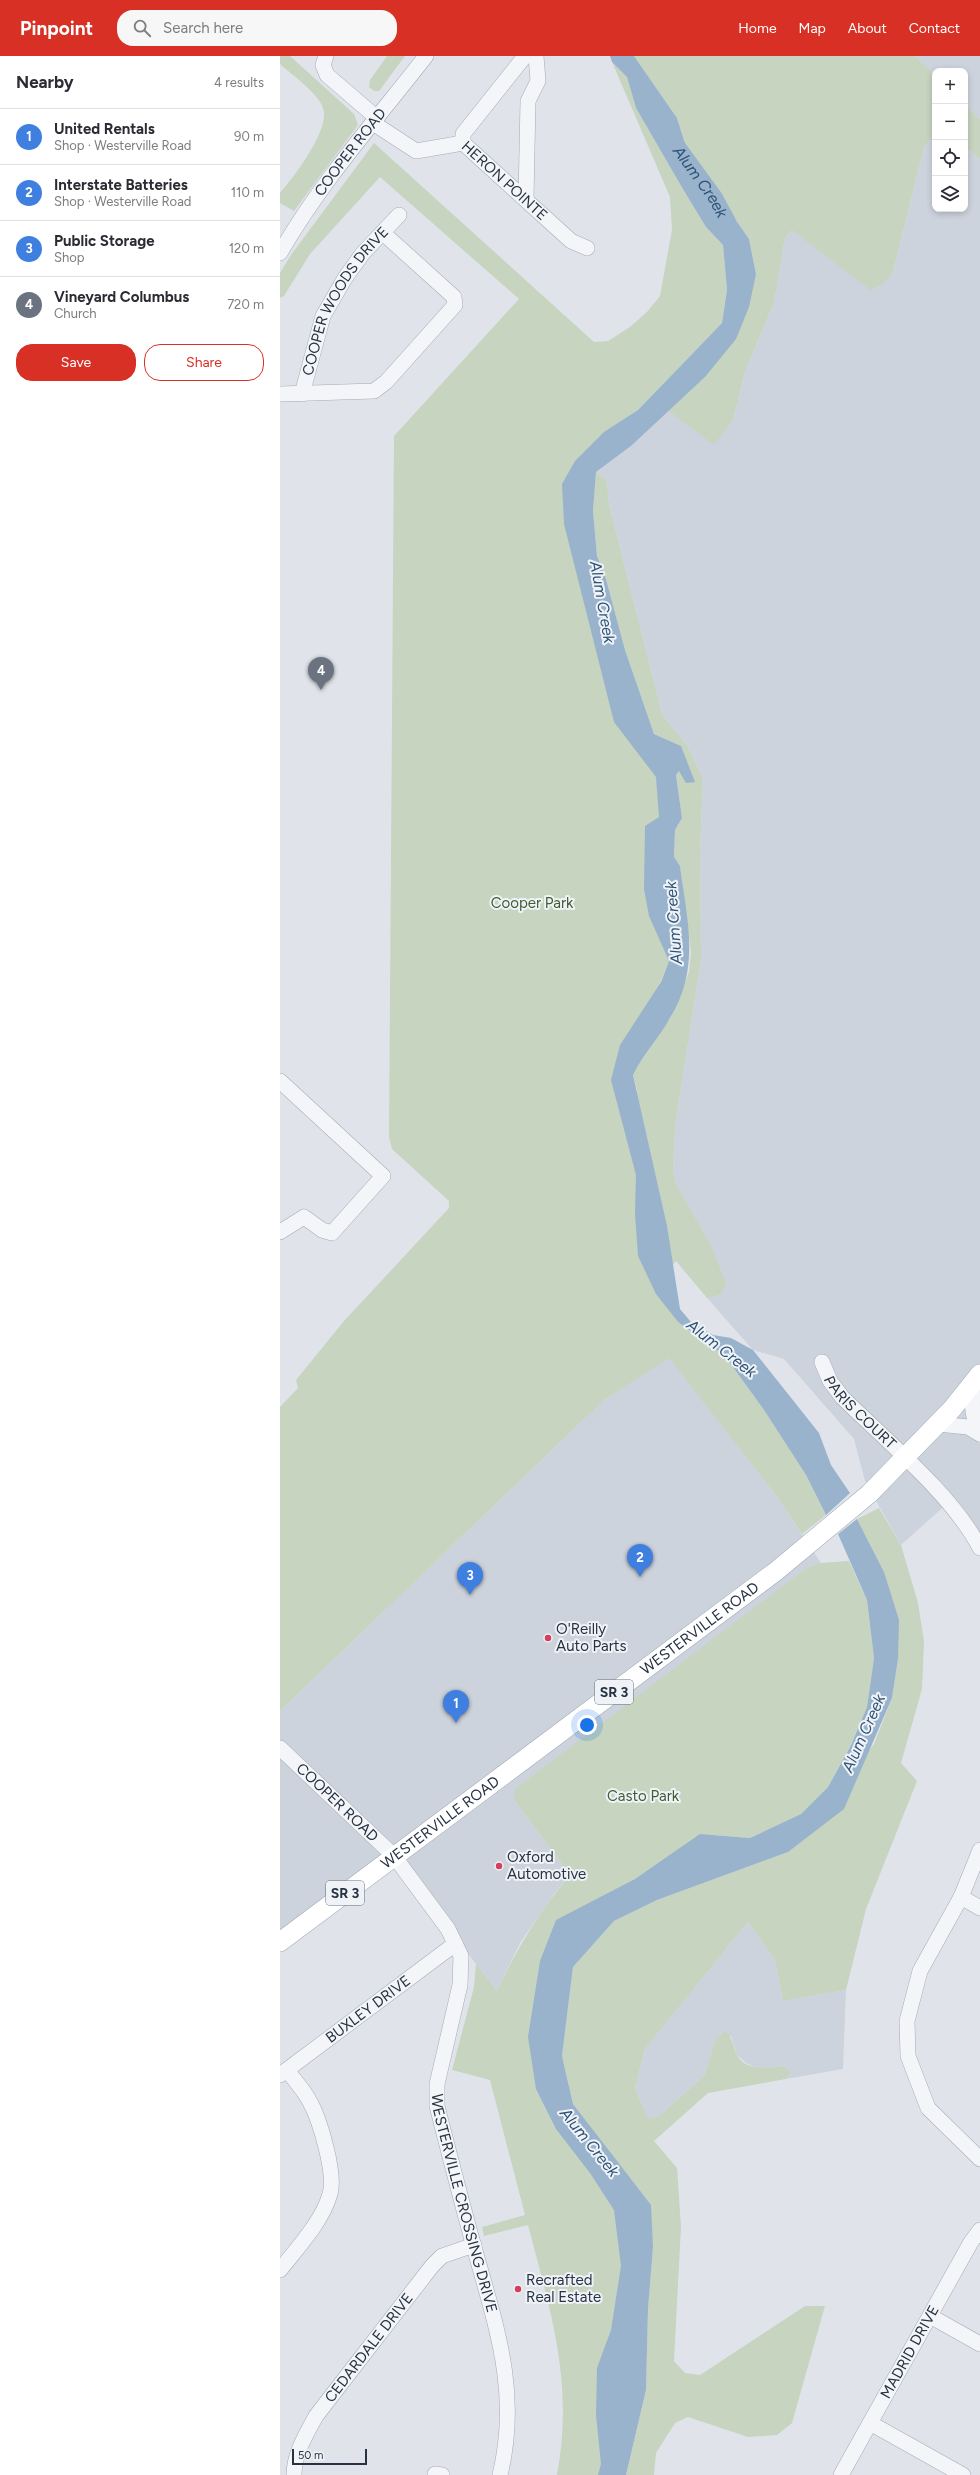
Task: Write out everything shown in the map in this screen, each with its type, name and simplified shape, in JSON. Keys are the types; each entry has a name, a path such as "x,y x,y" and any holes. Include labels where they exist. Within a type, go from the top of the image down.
{"main road":[{"name":"WESTERVILLE ROAD","path":"280,1942 775,1572 869,1494 938,1424 978,1377"}],"street":[{"name":"HERON POINTE","path":"326,56 323,65 327,75 375,121 416,151 463,143 571,241 587,248"},
{"name":"COOPER ROAD","path":"280,253 297,224 426,56"},
{"path":"463,143 463,134 525,56"},
{"path":"526,199 528,102 538,81 536,56"},
{"name":"COOPER WOODS DRIVE","path":"302,394 323,316 345,278 363,253 399,215"},
{"path":"280,394 374,391 386,382 455,305 454,297 383,233"},
{"path":"280,1081 383,1176 332,1233 322,1230 304,1217 280,1232"},
{"name":"PARIS COURT","path":"822,1362 830,1381 842,1397 940,1494 974,1536 980,1548"},
{"path":"978,1377 971,1405 973,1418 980,1434"},
{"path":"938,1424 968,1427 980,1434"},
{"name":"COOPER ROAD","path":"280,1748 394,1856"},
{"path":"980,1850 960,1897 920,1971 907,2021 908,2056 928,2108 980,2159"},
{"name":"WESTERVILLE CROSSING DRIVE","path":"394,1856 448,1929 461,1956 460,1985 437,2084 437,2106 501,2340 508,2396 506,2450 500,2475"},
{"path":"960,1897 980,1908"},
{"name":"BUXLEY DRIVE","path":"283,2072 455,1944"},
{"path":"280,2270 317,2221 330,2193 329,2162 317,2116 310,2100 283,2072"},
{"name":"MADRID DRIVE","path":"841,2475 980,2230"},
{"name":"CEDARDALE DRIVE","path":"294,2475 294,2468 303,2440 316,2416 432,2266 442,2256 474,2245"},
{"path":"930,2316 980,2344"},
{"path":"870,2423 962,2475"}],"shaded area":[{"path":"915,56 980,56 980,119 968,108 968,68 932,68 932,72"},
{"path":"932,138 932,212 968,212 968,149 980,159 980,1534 949,1502 901,1545 865,1481 854,1439 784,1359 753,1350 707,1298 720,1295 710,1243 676,1184 673,1171 675,1127 701,960 700,850 703,779 688,747 662,714 609,504 607,481 596,472 631,446 668,411 714,444 733,420 746,369 774,303 785,238 792,230 893,272 924,147"},
{"path":"669,1357 775,1494 821,1563 808,1567 514,1800 570,1875 554,1894 520,1943 497,1991 393,1857 280,1943 280,1711 604,1400"},
{"path":"748,1922 775,1960 783,2001 846,1990 843,2069 786,2079 791,2072 784,2066 759,2069 746,2063 737,2055 731,2036 716,2040 704,2076 659,2116 648,2120 635,2088 645,2049"}],"green space":[{"path":"280,56 290,56 354,114 358,125 294,211 280,203 280,193 309,153 321,128 324,117 323,108 316,96 280,64"},
{"path":"387,56 405,56 379,91 374,91 369,87 370,80"},
{"path":"634,56 915,56 932,72 932,138 924,147 893,272 883,284 870,290 792,230 785,238 774,303 746,369 733,420 714,445 668,411 705,377 756,274 749,239 733,216 682,170 687,150 677,118"},
{"name":"Cooper Park","path":"612,62 627,77 636,108 706,227 723,245 727,290 722,323 638,410 626,418 572,487 651,731 667,820 669,961 626,1066 638,1095 633,1074 641,1059 671,1017 689,972 691,952 680,866 674,858 675,830 682,818 676,775 679,770 681,746 654,734 625,650 606,579 597,556 593,511 596,472 607,481 609,504 662,714 688,747 703,779 700,850 701,960 675,1127 673,1171 676,1184 710,1243 726,1284 720,1295 707,1298 676,1261 653,1288 678,1322 725,1356 764,1410 806,1475 826,1515 802,1534 775,1494 669,1358 604,1400 280,1711 280,1407 298,1388 296,1380 344,1321 449,1208 449,1201 392,1149 389,1137 394,436 519,299 380,177 310,254 284,296 280,298 280,273 291,255 374,143 594,342 608,341 630,327 647,312 660,296 672,230 670,197"},
{"path":"968,108 980,119 980,159 968,149"},
{"path":"879,1508 901,1545 918,1603 924,1641 922,1689 901,1763 917,1781 866,1909 846,1990 783,2001 775,1960 748,1922 645,2049 635,2088 648,2119 659,2116 704,2076 716,2039 725,2031 731,2038 736,2053 745,2063 750,2066 764,2068 784,2066 791,2072 786,2079 708,2093 654,2141 677,2168 681,2227 674,2361 685,2373 700,2375 805,2306 825,2306 792,2423 777,2435 748,2437 688,2417 675,2423 656,2453 654,2475 626,2475 646,2390 648,2309 653,2247 609,2152 573,2104 562,2056 573,1967 614,1921 657,1900 788,1852 874,1744 892,1698 898,1659 884,1572 857,1519"},
{"name":"Casto Park","path":"849,1561 867,1600 874,1658 867,1707 851,1744 828,1787 801,1814 750,1838 713,1835 635,1879 544,2002 574,2121 631,2183 607,2475 557,2475 562,2441 563,2409 561,2378 558,2348 545,2289 528,2225 484,2236 482,2227 525,2215 490,2080 452,2070 474,1987 476,1964 497,1991 512,1960 529,1931 548,1902 570,1875 514,1800 515,1789 808,1567 821,1563"}],"water":[{"path":"610,56 634,56 677,118 687,150 682,170 733,216 749,239 756,274 749,307 736,339 705,377 631,446 596,472 593,511 597,556 606,579 625,650 654,734 681,746 695,782 686,783 679,771 676,775 682,818 675,830 674,857 680,866 688,925 689,962 686,980 680,999 670,1018 641,1060 633,1075 667,1226 680,1309 691,1322 713,1335 731,1338 753,1350 819,1433 831,1465 850,1493 826,1515 806,1475 764,1410 725,1356 678,1322 656,1294 638,1256 635,1214 636,1175 611,1080 620,1045 661,982 669,961 649,916 644,889 645,826 659,817 656,777 614,722 564,524 562,484 575,461 604,432 638,410 722,323 727,290 723,245 706,227 683,189 636,108 627,77 612,62"},
{"path":"857,1519 884,1572 899,1620 898,1659 892,1698 844,1809 788,1852 657,1900 614,1921 573,1967 562,2056 573,2104 651,2205 653,2247 648,2309 646,2390 626,2475 598,2475 601,2464 596,2415 597,2368 611,2330 621,2266 614,2210 590,2173 556,2129 536,2089 528,2037 540,1961 556,1920 635,1879 700,1834 750,1838 801,1814 828,1787 851,1745 867,1707 874,1658 867,1600 838,1534"}],"waterway":[{"name":"Alum Creek","path":"671,139 714,198 727,222"}],"place":[{"name":"Vineyard Columbus","path":"321,690"},
{"name":"Interstate Batteries","path":"640,1577"},
{"name":"Public Storage","path":"470,1595"},
{"name":"O'Reilly Auto Parts","path":"548,1638"},
{"name":"United Rentals","path":"456,1723"},
{"name":"Oxford Automotive","path":"499,1866"},
{"name":"Recrafted Real Estate","path":"518,2289"}]}
